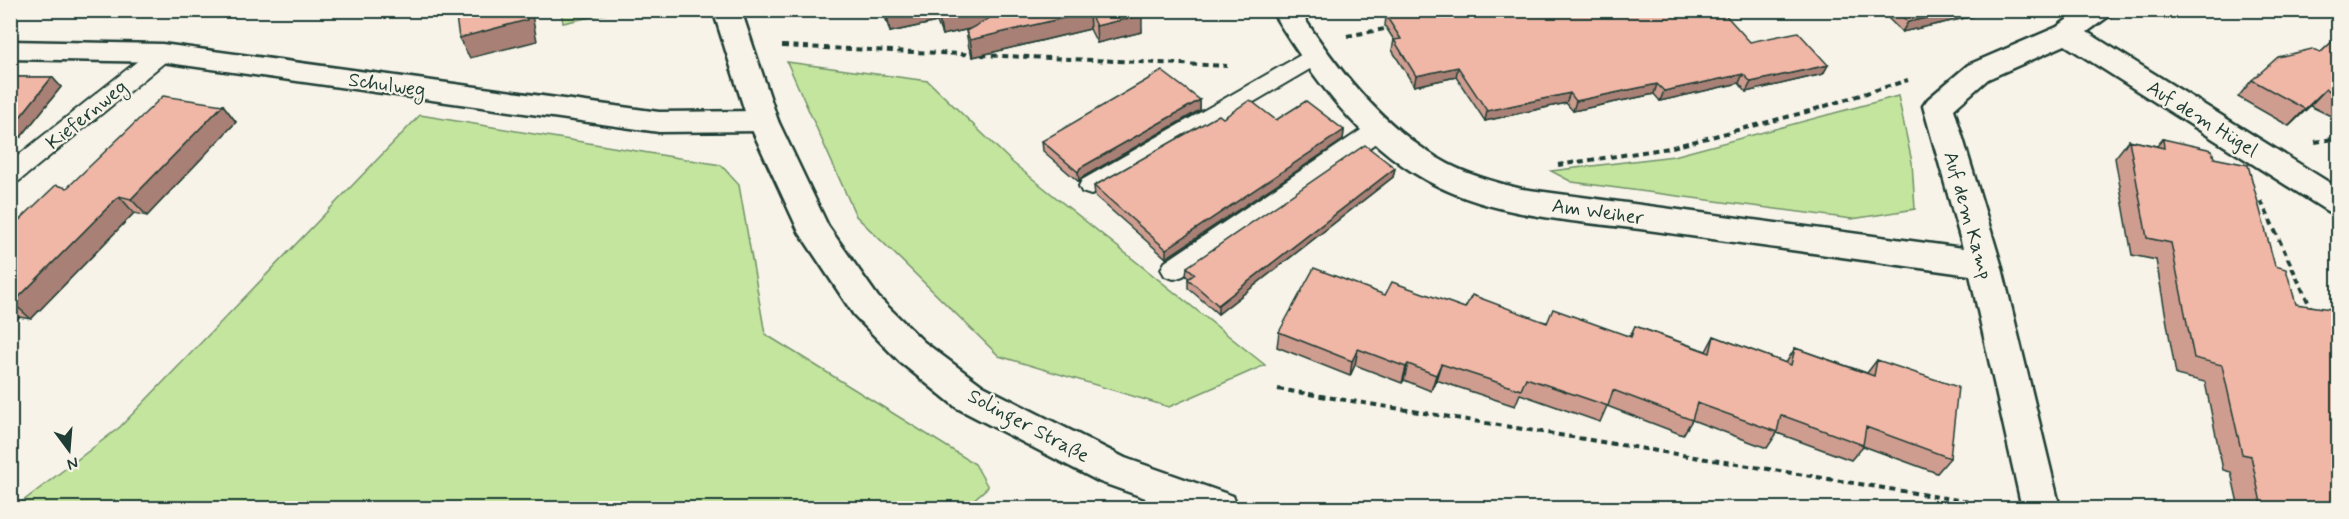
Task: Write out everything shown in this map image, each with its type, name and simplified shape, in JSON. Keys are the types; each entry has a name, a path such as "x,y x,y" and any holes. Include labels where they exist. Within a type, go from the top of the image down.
{"street":[{"name":"Solinger Straße","path":"727,10 763,121 815,232 866,306 912,352 970,397 1113,470 1160,499 1219,508"},
{"name":"Am Weiher","path":"1285,10 1310,50 1378,130 1428,167 1482,191 1522,201 1984,264"},
{"name":"Auf dem Kamp","path":"2041,508 1984,264 1938,106 1978,72 2067,33 2099,10"},
{"name":"Auf dem Hügel","path":"2067,33 2338,203"},
{"name":"Schulweg","path":"10,50 162,53 659,122 763,121"}],"lane":[{"path":"1091,186 1310,50"},
{"name":"Kiefernweg","path":"10,175 162,53"},
{"path":"1174,269 1378,130"}],"path":[{"path":"1310,50 1398,26"},
{"path":"739,51 770,46 1227,66 1238,63"},
{"path":"1552,166 1669,148 1806,112 1911,79"},
{"path":"2273,161 2261,200 2314,314"},
{"path":"1278,389 2002,508"}],"green space":[{"path":"561,10 618,10 618,11 563,23"},
{"path":"787,62 928,81 1013,163 1265,365 1169,407 999,356 856,216"},
{"path":"1898,96 1912,162 1915,209 1852,219 1572,182 1551,171 1674,156"},
{"path":"420,115 721,165 739,185 765,334 975,464 988,487 964,508 14,508 120,427"}],"building":[{"path":"455,10 525,10 527,20 459,38"},
{"path":"885,10 909,10 887,15"},
{"path":"936,10 973,10 939,18"},
{"path":"987,10 1139,10 1142,15 1096,26 1089,12 970,40 966,31 990,18"},
{"path":"1395,10 1721,10 1750,42 1798,32 1828,65 1751,82 1743,74 1664,91 1657,84 1576,101 1570,93 1487,111 1458,67 1416,76 1394,40 1401,39 1386,16"},
{"path":"1895,10 1961,10 1908,22"},
{"path":"2338,36 2338,95 2326,89 2305,109 2252,80 2278,57 2312,49 2320,53"},
{"path":"1162,71 1200,100 1080,168 1078,172 1042,141"},
{"path":"10,77 52,77 12,127 10,127"},
{"path":"163,96 223,105 131,199 119,196 13,303 10,303 10,229 56,185 67,188"},
{"path":"1250,100 1276,120 1306,101 1344,130 1166,249 1094,186 1219,115 1223,118"},
{"path":"2163,139 2212,150 2214,158 2248,165 2275,266 2286,269 2296,304 2338,310 2338,508 2282,508 2261,503 2251,456 2242,454 2222,365 2194,358 2171,243 2147,238 2129,140 2164,148"},
{"path":"1365,145 1395,168 1218,305 1188,279 1195,274 1187,267"},
{"path":"1314,268 1385,295 1392,282 1465,308 1472,295 1547,323 1553,309 1631,337 1635,326 1710,353 1714,336 1791,365 1795,348 1874,376 1877,360 1958,387 1950,458 1866,427 1863,445 1781,415 1777,432 1697,403 1692,420 1613,390 1608,406 1526,378 1521,390 1441,364 1436,375 1408,364 1406,367 1358,349 1352,361 1279,332"}]}
